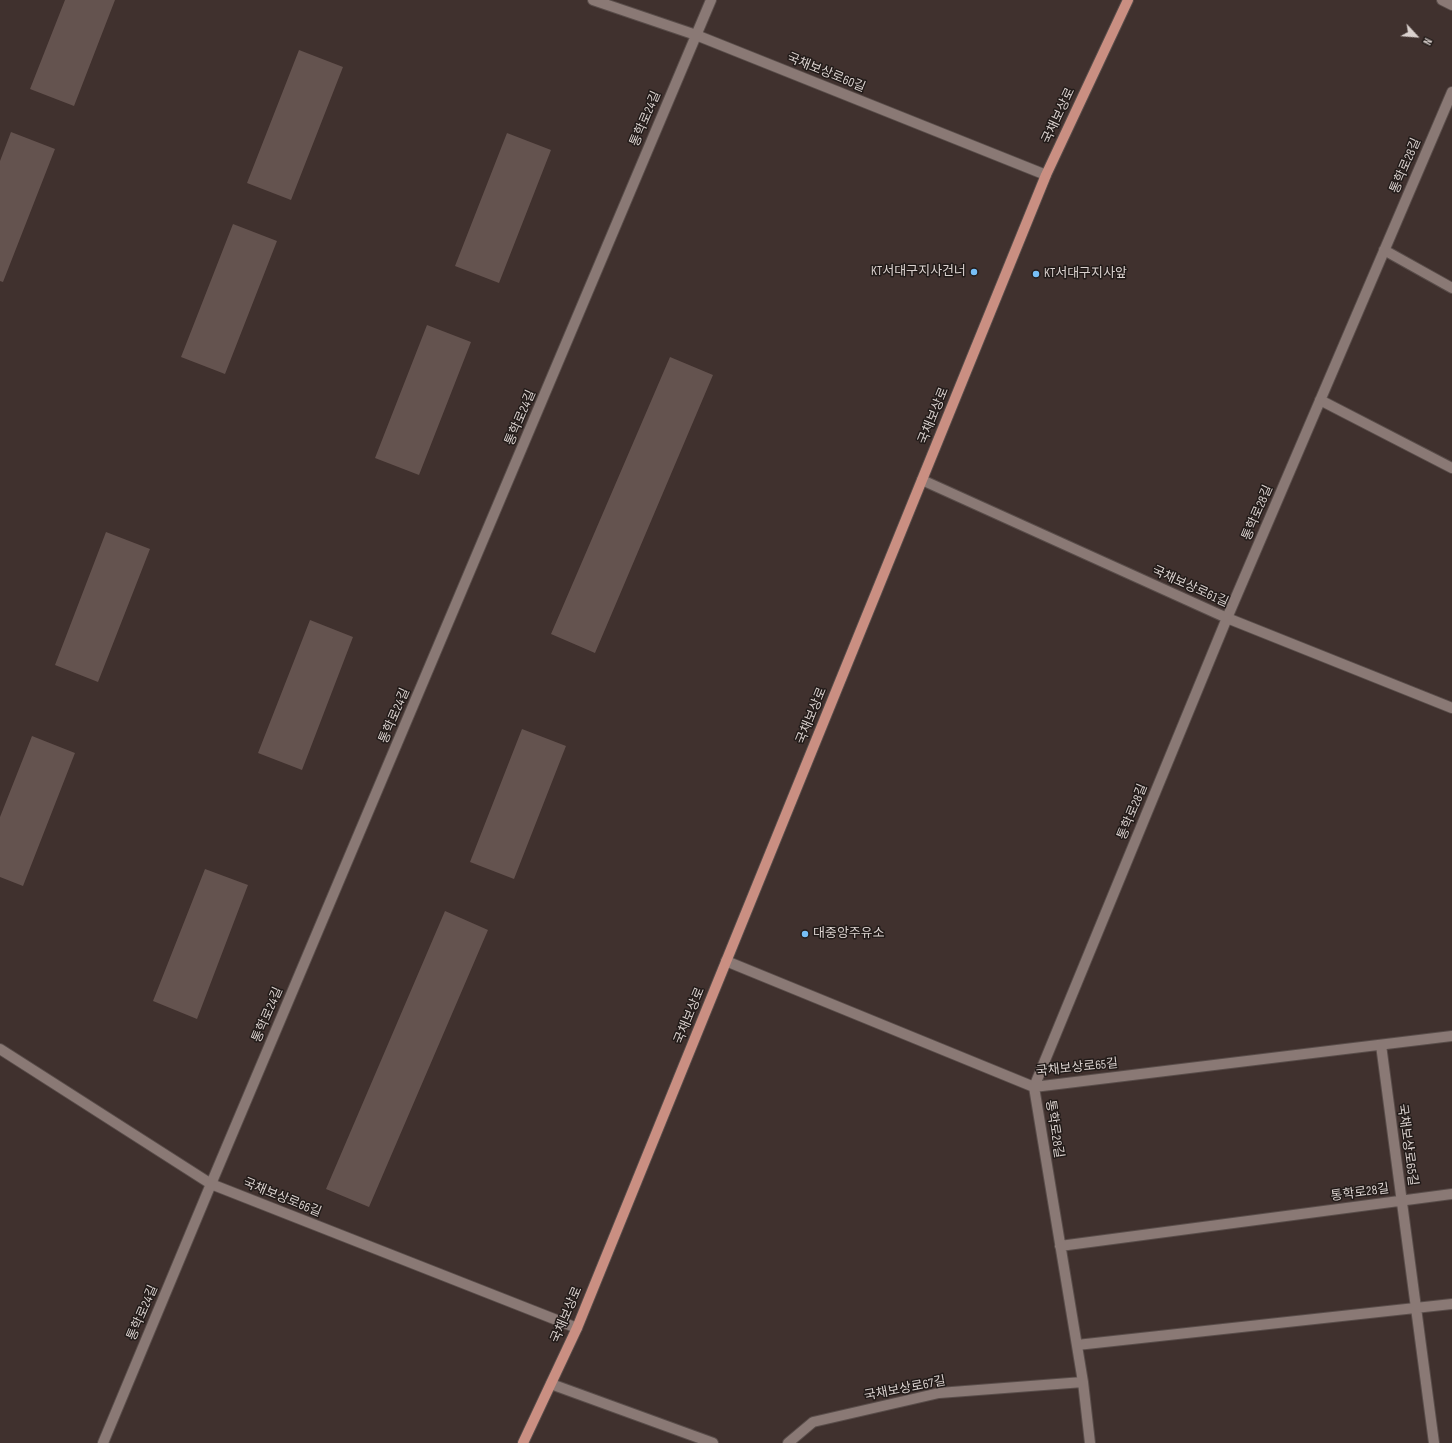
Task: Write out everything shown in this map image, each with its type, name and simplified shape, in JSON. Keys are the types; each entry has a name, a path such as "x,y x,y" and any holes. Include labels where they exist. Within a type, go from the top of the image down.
{"main road":[{"name":"국채보상로","path":"523,1443 577,1328 1046,176 1128,0"}],"street":[{"name":"국채보상로60길","path":"594,0 696,34 1046,176"},
{"name":"통학로24길","path":"103,1443 711,0"},
{"path":"1442,0 1452,5"},
{"name":"통학로28길","path":"1090,1443 1083,1382 1034,1087 1227,618 1452,92"},
{"path":"1384,250 1452,288"},
{"path":"1320,400 1452,468"},
{"name":"국채보상로61길","path":"922,480 1227,618 1452,708"},
{"name":"국채보상로65길","path":"726,961 1034,1087 1452,1036"},
{"name":"국채보상로65길","path":"1381,1045 1434,1443"},
{"name":"국채보상로66길","path":"0,1049 211,1184 577,1328"},
{"name":"국채보상로65길","path":"1402,1201 1452,1194"},
{"name":"통학로28길","path":"1060,1246 1402,1201"},
{"path":"1077,1345 1452,1304"},
{"name":"국채보상로67길","path":"788,1443 813,1422 939,1393 1083,1382"},
{"path":"551,1384 713,1443"}],"building":[{"path":"65,0 115,0 74,106 30,89"},
{"path":"299,50 343,67 291,200 247,183"},
{"path":"11,132 55,149 3,282 0,281 0,161"},
{"path":"507,133 551,150 499,283 455,266"},
{"path":"233,224 277,241 225,374 181,357"},
{"path":"427,325 471,342 419,475 375,458"},
{"path":"670,357 713,375 595,653 551,634"},
{"path":"106,532 150,549 98,682 55,665"},
{"path":"310,620 353,637 302,770 258,753"},
{"path":"522,729 566,746 514,879 470,862"},
{"path":"32,736 75,753 23,886 0,877 0,817"},
{"path":"205,869 248,885 197,1019 153,1001"},
{"path":"445,911 488,930 369,1207 326,1189"}],"place":[{"name":"KT서대구지사건너","path":"974,272"},
{"name":"KT서대구지사앞","path":"1036,274"},
{"name":"대중앙주유소","path":"805,934"}]}
